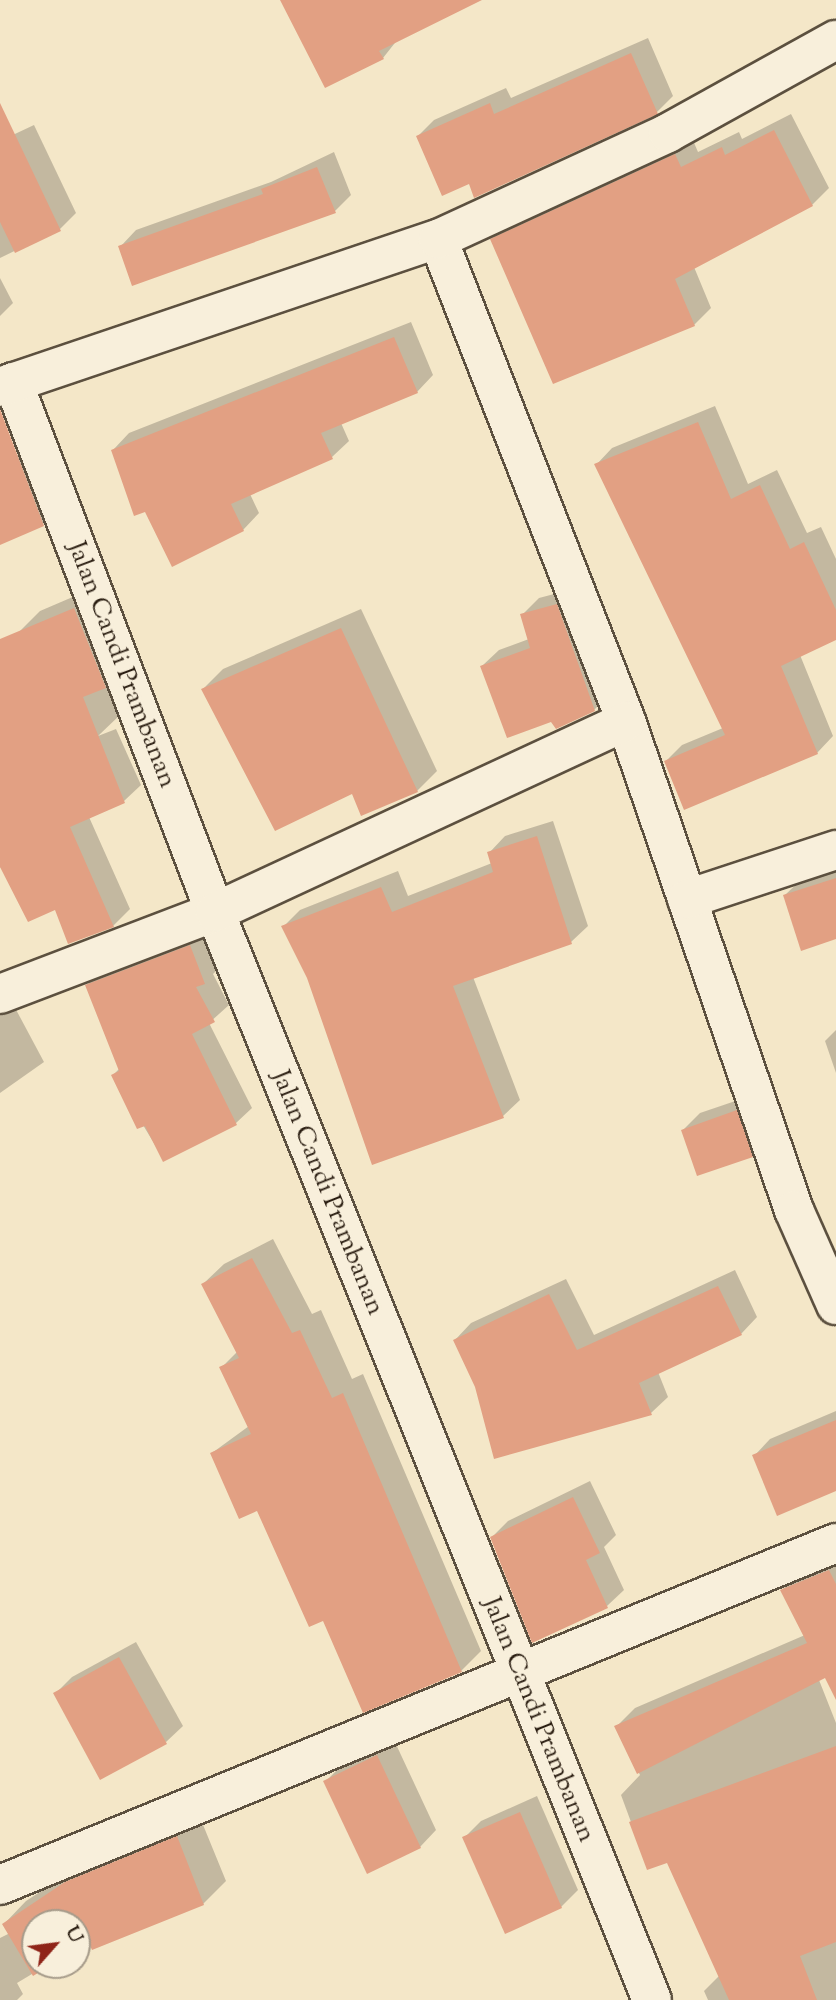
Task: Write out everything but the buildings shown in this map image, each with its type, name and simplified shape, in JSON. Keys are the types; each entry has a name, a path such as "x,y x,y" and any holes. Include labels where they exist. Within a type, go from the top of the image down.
{"street":[{"path":"6,384 438,239 668,133 836,40"},
{"path":"438,239 626,721 794,1210 836,1305"},
{"name":"Jalan Candi Prambanan","path":"6,384 517,1670 652,2000"},
{"path":"0,994 215,912 626,721"},
{"path":"687,899 836,850"},
{"path":"0,1885 517,1670 836,1543"}]}
